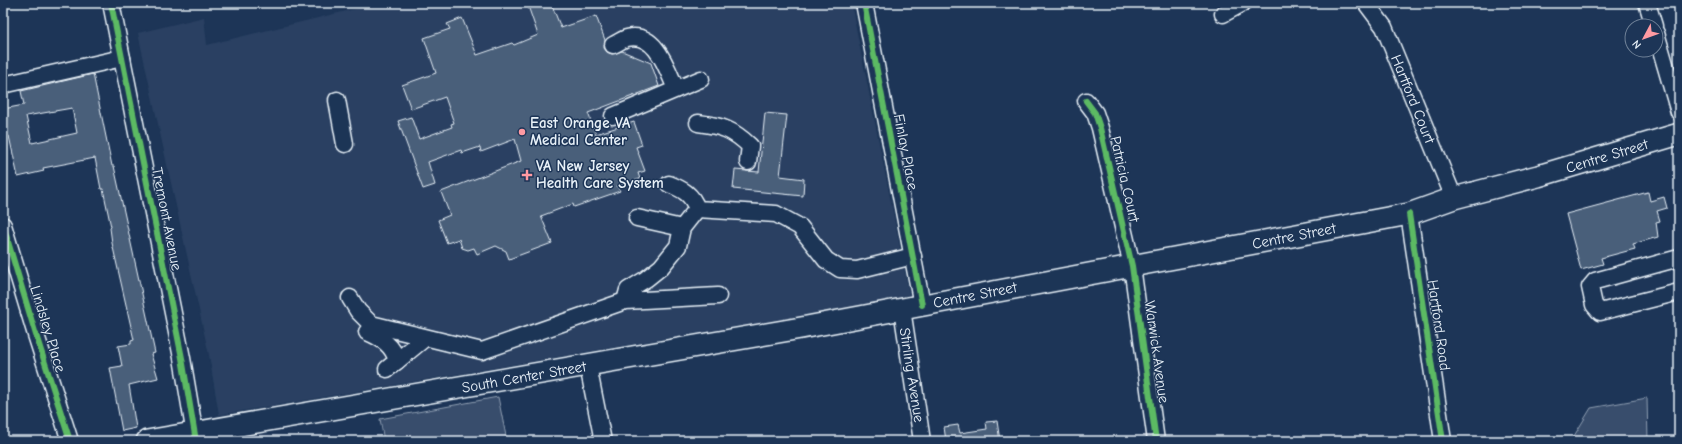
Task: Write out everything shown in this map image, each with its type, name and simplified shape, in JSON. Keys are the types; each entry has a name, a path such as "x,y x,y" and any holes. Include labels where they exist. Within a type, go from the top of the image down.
{"main road":[{"name":"Centre Street","path":"902,309 1409,214 1454,198 1538,176 1679,134"},
{"name":"South Center Street","path":"147,441 196,437 902,309"}],"street":[{"name":"Tremont Avenue","path":"111,3 181,350 196,437"},
{"name":"Finlay Place","path":"864,3 922,305"},
{"path":"1223,14 1244,3"},
{"name":"Hartford Court","path":"1366,3 1384,28 1454,198"},
{"path":"1647,3 1652,18"},
{"path":"613,45 627,38 642,38 655,47 666,65 676,89"},
{"path":"3,85 122,58"},
{"path":"1663,58 1679,112"},
{"path":"613,116 701,79"},
{"path":"337,100 345,144"},
{"name":"Patricia Court","path":"1086,101 1094,113 1100,128 1132,266"},
{"path":"698,122 721,126 738,135 750,146 748,162"},
{"path":"669,184 685,191 695,201 697,209"},
{"path":"697,209 776,214 800,227 826,260 840,269 857,270 913,256"},
{"path":"624,301 628,290 646,279 661,267 678,246 682,228 697,209"},
{"name":"Hartford Road","path":"1409,214 1443,441"},
{"path":"637,218 682,228"},
{"name":"Lindsley Place","path":"3,225 70,441"},
{"path":"1679,258 1594,281 1590,287 1594,305 1600,312 1679,292"},
{"name":"Warwick Avenue","path":"1132,266 1156,441"},
{"path":"350,298 358,311 371,324 482,351 624,301 718,296"},
{"name":"Stirling Avenue","path":"902,309 922,441"},
{"path":"367,332 381,338 394,351 392,365 425,338"},
{"path":"588,366 603,441"}],"path":[{"path":"3,435 5,441"}],"shaded area":[{"name":"VA New Jersey Health Care System","path":"363,3 851,3 910,297 219,415 209,355 138,33 204,17 207,45 363,7"},
{"path":"498,397 507,441 384,441 380,419"},
{"path":"1647,398 1648,441 1571,441 1591,408"}],"building":[{"name":"East Orange VA Medical Center","path":"527,3 551,3 561,28 596,16 605,40 604,48 607,52 612,54 622,51 651,63 659,86 588,113 596,134 634,122 642,145 636,147 645,171 638,173 640,179 617,186 620,191 574,207 573,204 541,216 552,243 509,259 506,251 496,246 477,254 474,248 468,250 462,248 459,239 447,243 438,220 450,215 441,192 521,161 515,139 481,152 480,147 462,153 461,150 428,162 435,185 423,189 398,121 411,117 419,139 452,127 451,124 454,123 445,97 411,109 402,85 436,73 424,38 450,29 447,24 462,18 477,55 512,43 514,45 538,35"},
{"path":"93,74 112,166 114,166 155,353 151,354 158,378 129,385 136,428 122,431 110,368 122,366 118,346 131,344 131,341 134,340 112,243 111,227 103,189 101,189 95,158 43,168 44,171 18,177 9,136 4,137 3,109 24,105 21,91","holes":["72,108 77,133 32,143 26,116"]},
{"path":"765,113 787,115 780,176 804,179 803,196 733,189 735,170 759,172"},
{"path":"1648,192 1650,201 1664,197 1667,208 1657,211 1660,221 1656,222 1658,237 1633,244 1635,249 1601,258 1603,264 1581,270 1566,214"},
{"path":"997,421 1000,441 946,441 944,427 958,425 960,433 987,429 986,422"}],"cycle path":[{"path":"111,3 182,358 196,441"},
{"path":"864,3 922,305"},
{"path":"1086,101 1095,113 1100,128 1132,266 1156,441"},
{"path":"1409,214 1443,441"},
{"path":"3,225 70,441"}],"place":[{"name":"East Orange VA Medical Center","path":"522,132"},
{"name":"VA New Jersey Health Care System","path":"527,175"}]}
